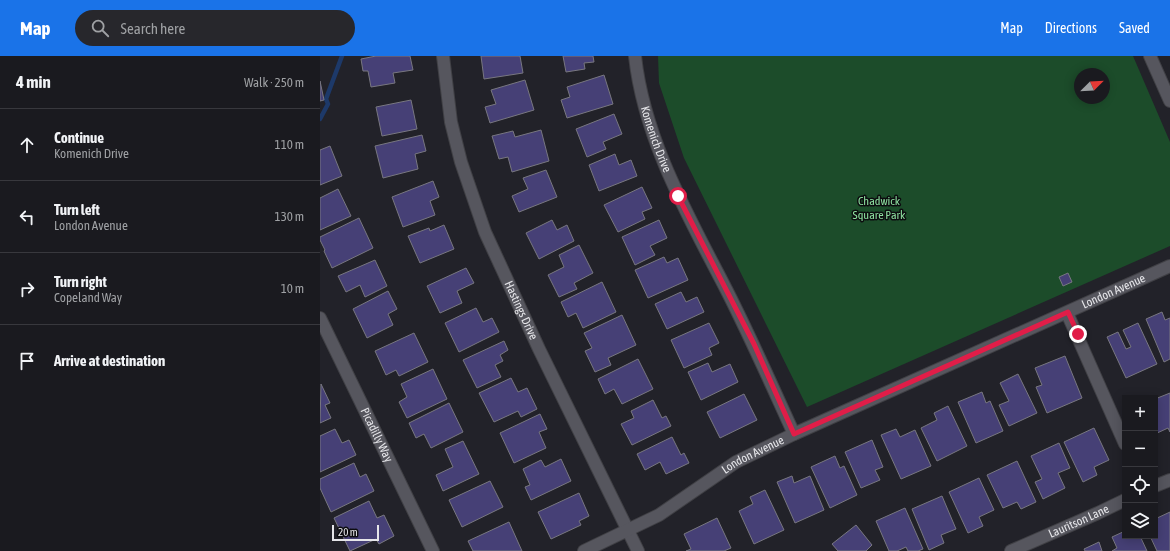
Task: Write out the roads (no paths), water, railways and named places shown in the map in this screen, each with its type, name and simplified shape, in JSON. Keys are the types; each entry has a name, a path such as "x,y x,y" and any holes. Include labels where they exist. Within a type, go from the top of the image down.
{"street":[{"name":"Hastings Drive","path":"443,56 453,129 461,162 484,232 539,349 638,551"},
{"name":"Komenich Drive","path":"635,56 638,78 648,120 678,196 754,344 794,434"},
{"path":"1150,56 1170,101"},
{"name":"London Avenue","path":"584,551 627,529 659,515 736,462 794,434 1170,266"},
{"path":"1068,312 1122,437"},
{"name":"Picadilly Way","path":"320,318 433,551"},
{"path":"1158,485 1170,480"},
{"name":"Lauritson Lane","path":"1011,551 1122,501"}],"waterway":[{"path":"320,119 328,104 326,99 342,56"}],"park label":[{"name":"Chadwick Square Park","path":"879,208"}]}
